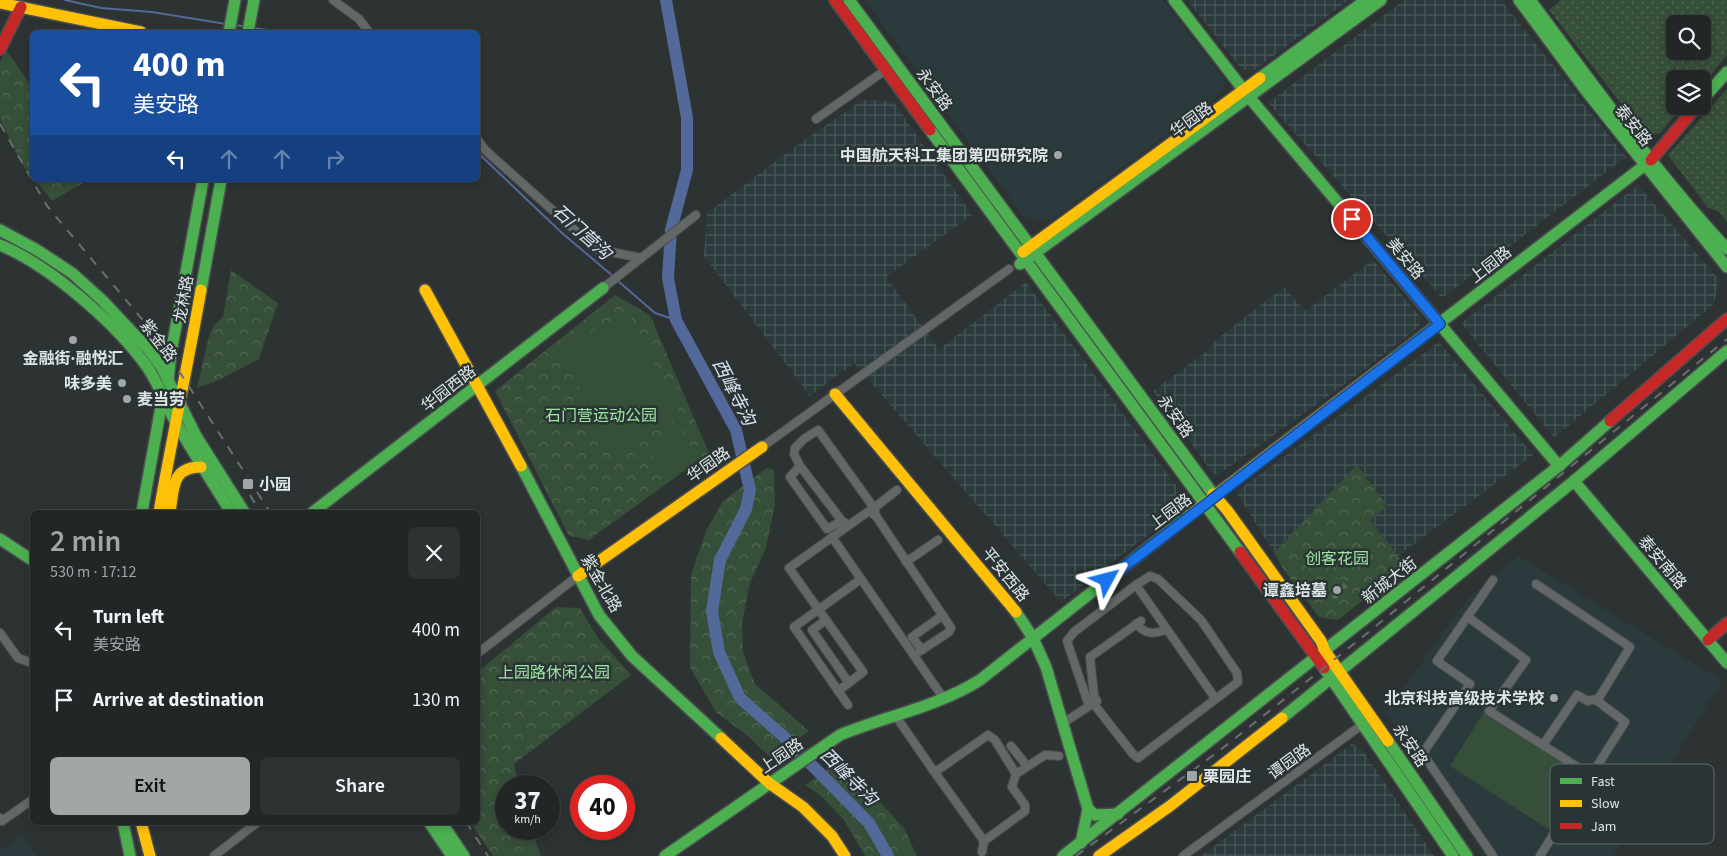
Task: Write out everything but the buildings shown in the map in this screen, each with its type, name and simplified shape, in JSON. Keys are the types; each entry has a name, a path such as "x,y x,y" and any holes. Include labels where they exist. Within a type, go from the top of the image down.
{"main road":[{"name":"永安路","path":"835,0 1206,504 1321,654 1467,856"},
{"name":"永安路","path":"849,0 1025,256 1216,496 1321,641 1321,654"},
{"name":"美安路","path":"1174,0 1247,93 1559,466"},
{"name":"华园路","path":"1247,93 1366,0"},
{"name":"华园路","path":"1025,256 1247,93 1381,0"},
{"name":"泰安路","path":"1519,0 1587,92 1727,249"},
{"name":"泰安路","path":"1530,0 1727,267"},
{"path":"229,30 234,2"},
{"path":"0,3 131,30"},
{"path":"248,30 253,4"},
{"path":"0,49 21,7"},
{"path":"1711,90 1727,72"},
{"name":"上园路","path":"665,856 829,742 851,730 962,692 980,680 1136,556 1440,324 1648,162 1689,115"},
{"name":"龙林路","path":"142,510 162,398 168,380 171,353 203,182"},
{"name":"龙林路","path":"159,510 174,421 187,370 221,182"},
{"name":"紫金路","path":"0,230 18,238 48,256 79,278 104,300 154,355 168,380 188,424 243,510"},
{"name":"紫金路","path":"0,245 48,272 89,304 146,365 174,421 230,510"},
{"name":"华园西路","path":"316,510 603,288"},
{"name":"紫金北路","path":"424,290 478,385 598,615 632,656 769,783 803,807 832,836 845,856"},
{"name":"新城大街","path":"1063,856 1559,466 1727,319"},
{"path":"1105,854 1170,806 1336,675 1574,481 1727,351"},
{"name":"平安西路","path":"834,394 1011,605 1033,638 1046,667 1088,809"},
{"name":"华园路","path":"578,576 762,447"},
{"path":"170,510 176,480 179,474 188,468 202,467"},
{"name":"泰安南路","path":"1574,481 1727,663"},
{"path":"0,539 30,559"},
{"path":"1708,640 1727,623"},
{"name":"永安路","path":"1336,675 1363,724 1453,856"},
{"path":"1081,843 1088,809 1095,814 1118,814"},
{"path":"124,825 130,856"},
{"path":"142,825 150,856"},
{"path":"431,825 452,856"},
{"path":"443,825 464,856"}],"street":[{"path":"333,0 360,19 368,30"},
{"path":"816,119 887,69"},
{"path":"480,143 485,150 596,249 640,258"},
{"path":"603,288 696,215"},
{"name":"华园路","path":"762,447 1008,269"},
{"path":"845,523 800,466 794,454 795,448 818,430 875,512 951,628 949,632 914,655"},
{"path":"800,466 790,477 827,529 845,523 869,511 875,512"},
{"path":"875,512 898,490"},
{"path":"838,691 863,672 789,568 832,537 845,523"},
{"path":"832,537 944,699"},
{"path":"906,562 938,540"},
{"name":"华园路","path":"480,652 578,576"},
{"path":"1150,576 1158,578 1201,620 1237,673 1238,682 1138,758 1091,705 1067,641 1074,632 1136,585 1150,576"},
{"path":"848,705 794,626 861,579"},
{"path":"1493,580 1438,661 1470,684 1425,750 1425,757 1493,856"},
{"path":"1536,584 1630,646 1597,700"},
{"path":"1136,585 1215,698"},
{"path":"922,650 912,637 943,616"},
{"path":"1468,617 1526,660 1490,711 1573,764"},
{"path":"826,620 812,630 849,683"},
{"path":"1063,723 1097,701 1094,696 1090,657 1139,622 1143,631 1149,633 1166,630"},
{"path":"0,632 18,658 30,662"},
{"path":"1543,745 1578,695 1588,701 1595,699 1625,722 1597,764"},
{"path":"895,715 984,841"},
{"name":"谭园路","path":"1183,856 1363,724"},
{"path":"933,770 938,770 988,735 995,740 1016,774"},
{"path":"1011,746 1027,766"},
{"path":"982,852 984,841 1025,810 1025,805 1012,787 1016,774 1045,755 1059,756"},
{"path":"0,818 2,821 30,801"},
{"path":"214,856 254,825"},
{"path":"1540,856 1550,840"}],"shaded area":[{"name":"中国航天科工集团第四研究院","path":"865,0 1163,0 1226,83 1219,95 1055,217 1036,222 1023,216"},
{"path":"1187,0 1349,0 1254,70 1242,70"},
{"path":"1404,0 1501,0 1626,157 1442,298 1268,103"},
{"path":"862,100 893,101 972,215 886,277 939,349 1026,282 1189,503 1061,602 854,363 810,396 704,256 707,213 792,149"},
{"path":"1638,185 1719,280 1714,304 1554,438 1461,323"},
{"path":"1373,260 1422,319 1419,327 1352,379 1218,475 1213,474 1153,391 1214,346 1212,343 1284,287 1305,311"},
{"path":"1439,342 1533,455 1398,556 1370,520 1387,506 1357,466 1274,553 1236,492"},
{"name":"北京科技高级技术学校","path":"1518,556 1722,681 1670,764 1550,764 1550,844 1620,844 1613,856 1485,856 1396,725 1385,714 1467,599"},
{"path":"1352,744 1362,749 1434,856 1201,856"},
{"path":"22,835 37,856 0,856 0,851"}],"green space":[{"path":"1561,0 1727,0 1727,55 1711,74 1711,70 1666,70 1666,115 1675,115 1660,133 1646,136 1549,10"},
{"path":"6,50 30,84 30,174 21,163 0,119 0,62"},
{"path":"1727,89 1727,222 1719,212 1707,207 1668,155 1704,115 1711,115 1711,107"},
{"path":"37,182 85,182 52,201"},
{"path":"231,270 278,303 259,359 219,380 197,388 213,326 223,317"},
{"name":"石门营运动公园","path":"615,295 650,315 709,453 589,540 569,536 495,391"},
{"path":"629,313 681,418 611,452 560,347"},
{"path":"682,430 697,459 663,476 649,447"},
{"name":"创客花园","path":"1357,465 1387,506 1370,520 1406,566 1338,620 1319,617 1284,570 1274,553"},
{"path":"767,468 774,470 775,505 766,548 750,583 742,623 743,652 755,684 809,731 771,758 749,737 716,712 690,668 691,575 706,531 723,501"},
{"path":"1338,576 1351,591 1331,609 1318,595"},
{"name":"上园路休闲公园","path":"556,607 580,608 598,638 631,675 514,764 516,775 495,775 495,840 535,840 541,856 493,856 472,825 480,825 480,670"},
{"path":"1484,712 1565,764 1550,764 1550,826 1548,829 1450,766"},
{"path":"836,764 878,800 904,828 917,856 865,856 844,820 820,795 805,785"}],"waterway":[{"name":"石门营沟","path":"65,0 101,8 152,12 226,24"},
{"name":"西峰寺沟","path":"666,0 687,118 687,170 671,230 668,278 676,320 736,430 750,490 746,509 720,560 712,611 719,652 740,698 782,735 869,823 888,856"},
{"name":"石门营沟","path":"236,25 246,27"},
{"name":"石门营沟","path":"253,28 268,30"},
{"name":"石门营沟","path":"480,155 562,233 614,277"},
{"name":"石门营沟","path":"618,281 655,313 676,320"}],"railway":[{"path":"0,124 30,176"},
{"path":"33,182 47,206 157,337 269,510"},
{"path":"1076,856 1219,751 1360,639 1727,339"},
{"path":"250,495 259,510"},
{"path":"468,825 488,856"}],"traffic: fast":[{"path":"229,30 235,0"},
{"path":"248,30 254,0"},
{"path":"849,0 1213,494"},
{"path":"1174,0 1249,97 1559,466"},
{"path":"1260,78 1366,0"},
{"path":"1020,264 1381,0"},
{"path":"1519,0 1587,92 1727,267"},
{"path":"1530,0 1601,96 1650,158 1727,249"},
{"path":"1711,90 1727,72"},
{"path":"930,130 1240,552"},
{"path":"1393,359 1645,165"},
{"path":"168,381 171,353 203,182"},
{"path":"201,290 221,182"},
{"path":"0,230 37,250 72,273 103,301 148,349 162,368 196,436 243,510"},
{"path":"0,245 19,254 59,280 98,313 132,348 150,371 175,421 230,510"},
{"path":"316,510 603,288"},
{"path":"1282,718 1574,481 1727,351"},
{"path":"142,510 163,396"},
{"path":"1063,856 1559,466 1610,421"},
{"path":"521,466 599,615 632,656 721,738"},
{"path":"1574,481 1727,663"},
{"path":"665,856 840,735 929,704 980,680 1191,514"},
{"path":"0,539 30,559"},
{"path":"1016,612 1033,638 1046,667 1088,809"},
{"path":"1324,668 1453,856"},
{"path":"1388,741 1467,856"},
{"path":"1081,843 1088,809 1095,815 1118,814"},
{"path":"124,825 130,856"},
{"path":"431,825 452,856"},
{"path":"443,825 464,856"}],"traffic: slow":[{"path":"0,3 131,30"},
{"path":"1023,252 1260,78"},
{"path":"159,510 201,290"},
{"path":"425,290 521,466"},
{"path":"1191,514 1393,359"},
{"path":"835,394 1016,612"},
{"path":"578,576 762,447"},
{"path":"170,510 174,488 179,475 191,468 201,467"},
{"path":"1213,494 1227,510 1321,641 1325,651 1388,741"},
{"path":"1099,856 1170,806 1282,718"},
{"path":"721,738 769,783 803,807 832,836 845,856"},
{"path":"142,825 150,856"}],"traffic: jam":[{"path":"835,0 930,130"},
{"path":"0,49 21,7"},
{"path":"1651,160 1689,115"},
{"path":"1610,421 1727,319"},
{"path":"1240,552 1324,668"},
{"path":"1708,640 1727,623"}],"place":[{"name":"中国航天科工集团第四研究院","path":"1058,155"},
{"name":"金融街·融悦汇","path":"73,340"},
{"name":"味多美","path":"122,383"},
{"name":"麦当劳","path":"127,399"},
{"name":"小园","path":"248,484"},
{"name":"谭鑫培墓","path":"1337,590"},
{"name":"北京科技高级技术学校","path":"1554,698"},
{"name":"栗园庄","path":"1192,776"}],"route":[{"path":"1107,580 1440,324 1352,219"}]}
